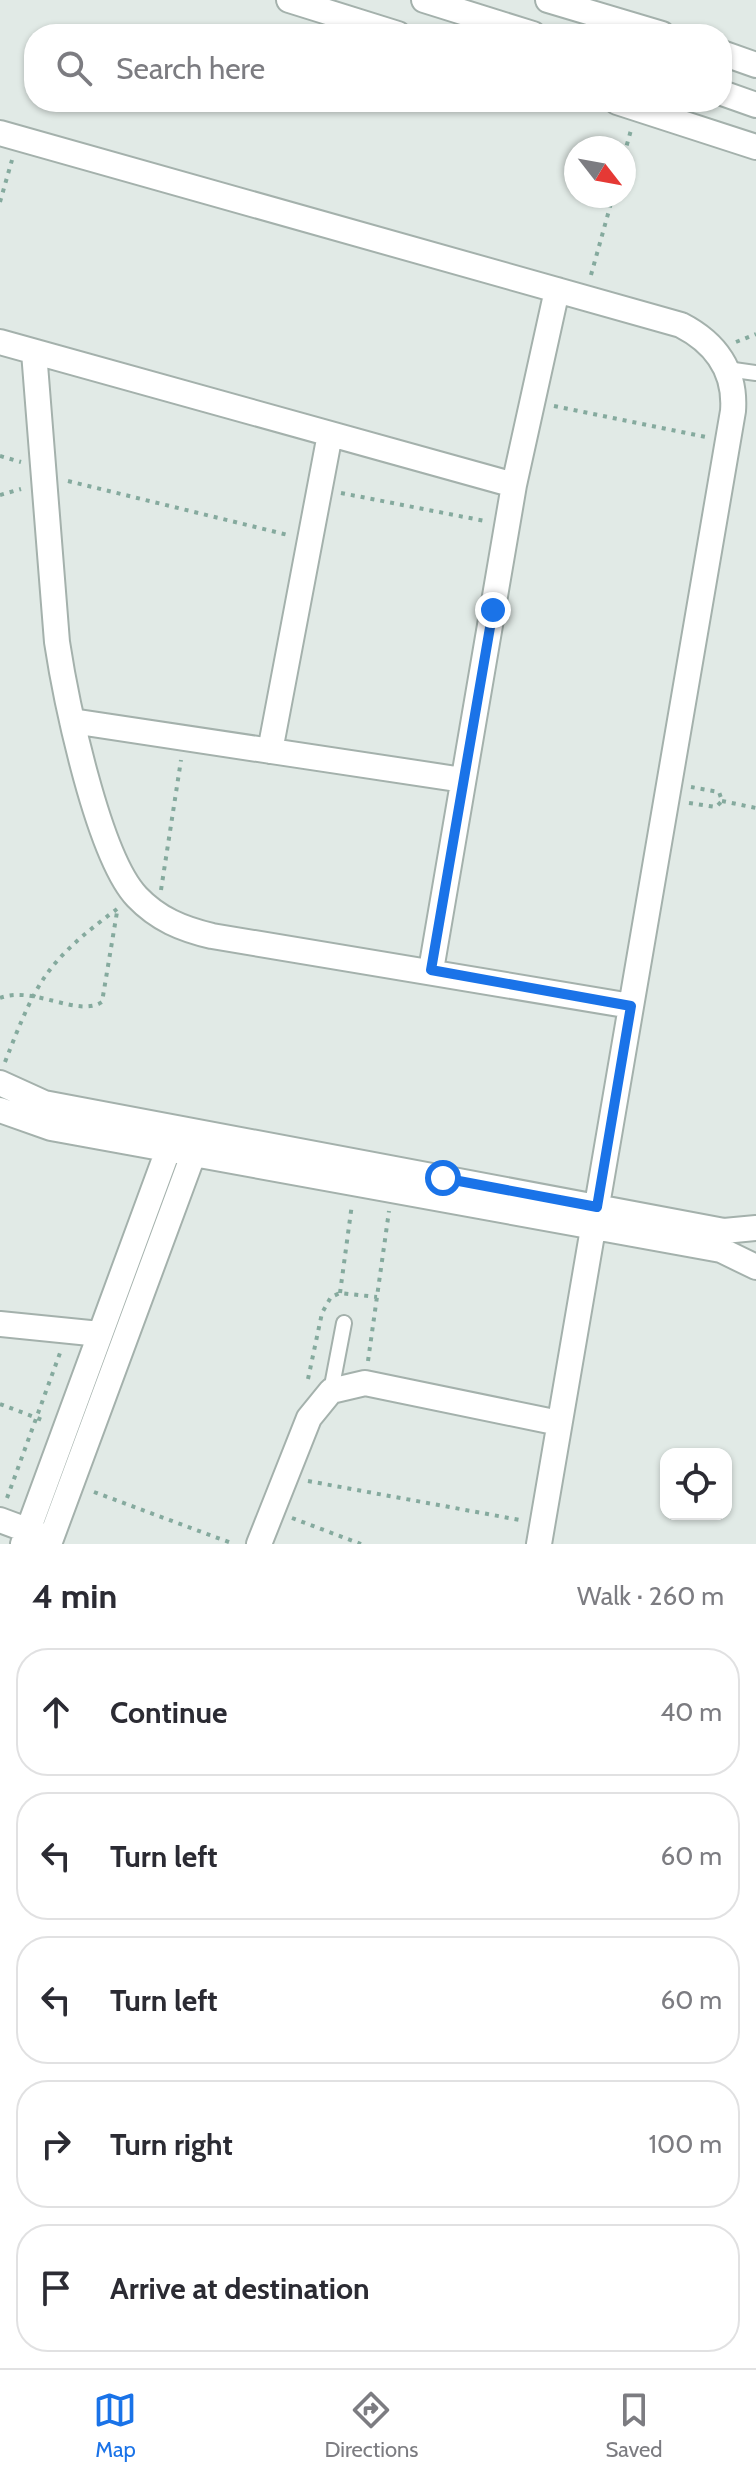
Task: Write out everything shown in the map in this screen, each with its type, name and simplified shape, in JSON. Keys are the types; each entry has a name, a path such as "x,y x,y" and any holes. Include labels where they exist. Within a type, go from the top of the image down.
{"street":[{"path":"289,0 366,24"},
{"path":"424,0 501,24"},
{"path":"548,0 628,24"},
{"path":"732,57 756,65"},
{"path":"732,97 756,105"},
{"path":"648,112 756,147"},
{"path":"9,136 681,325 701,335 717,351 727,369 734,398 728,442 540,1534"},
{"path":"431,970 514,485 557,290"},
{"path":"0,342 514,485"},
{"path":"34,352 57,642 72,721 126,902 183,929 212,936 431,970 631,1006"},
{"path":"270,751 330,434"},
{"path":"72,721 463,780"},
{"path":"0,1083 44,1103 595,1218 741,1256 756,1267"},
{"path":"0,1110 51,1128 392,1192 724,1231 756,1228"},
{"path":"43,1541 66,1429 168,1150"},
{"path":"43,1541 71,1483 193,1155"},
{"path":"0,1324 69,1328 100,1334"},
{"path":"259,1544 309,1418 331,1391 365,1383 559,1423"},
{"path":"3,1511 43,1541"}],"lane":[{"path":"727,369 756,373"},
{"path":"331,1391 344,1323"}],"path":[{"path":"0,202 9,136"},
{"path":"584,298 610,208"},
{"path":"533,401 728,442"},
{"path":"44,476 310,541"},
{"path":"320,489 507,525"},
{"path":"157,915 185,738"},
{"path":"668,792 716,807 722,801"},
{"path":"668,792 719,792 722,801"},
{"path":"722,801 756,808"},
{"path":"0,998 32,995 87,1007 102,1002 126,902"},
{"path":"0,1075 32,995 63,952 126,902"},
{"path":"340,1293 354,1186"},
{"path":"365,1383 392,1192"},
{"path":"3,1511 69,1328"},
{"path":"0,1404 66,1429"},
{"path":"286,1476 540,1534"},
{"path":"71,1483 234,1544"},
{"path":"273,1510 361,1544"}],"route":[{"path":"443,1178 597,1207 631,1006 431,970 493,610"}]}
